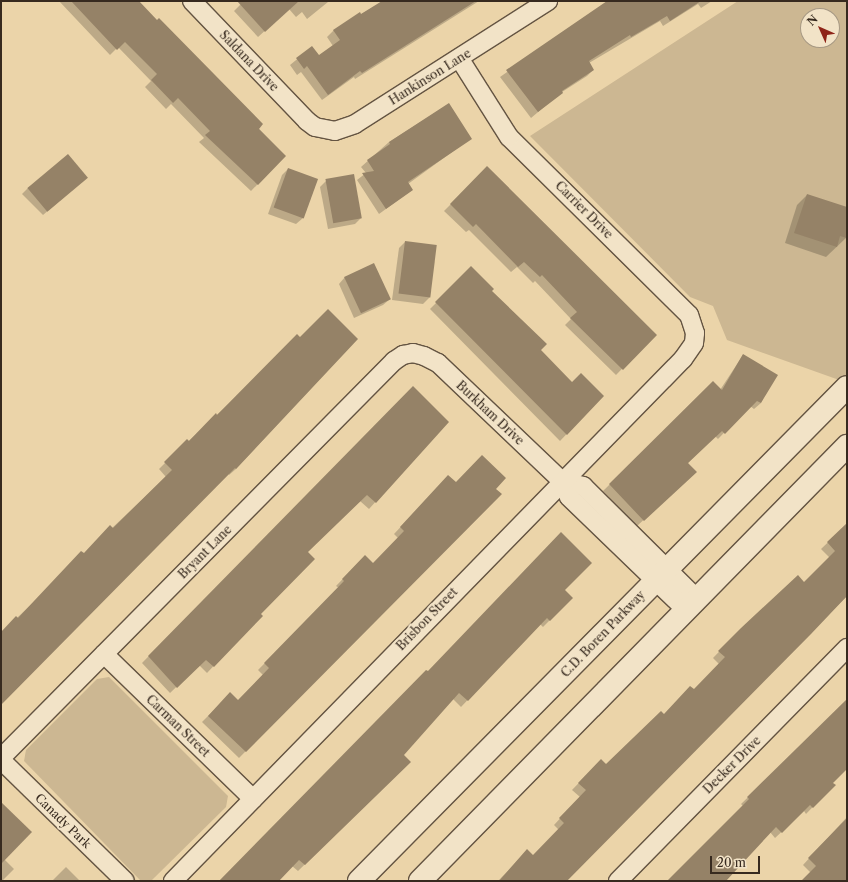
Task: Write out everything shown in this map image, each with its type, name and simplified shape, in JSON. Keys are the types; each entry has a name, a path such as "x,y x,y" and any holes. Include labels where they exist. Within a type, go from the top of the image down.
{"street":[{"name":"Saldana Drive","path":"192,1 307,121"},
{"name":"Hankinson Lane","path":"307,121 325,131 346,129 548,1"},
{"name":"Carrier Drive","path":"459,58 509,137 689,314 695,333 690,352 683,359"},
{"name":"Burkham Drive","path":"413,353 438,363 562,481 569,497 661,575 691,603"},
{"name":"Bryant Lane","path":"1,759 394,361 403,355 413,353"},
{"name":"Brisbon Street","path":"173,881 562,481 683,359"},
{"name":"C.D. Boren Parkway","path":"359,881 847,387"},
{"path":"420,881 691,603 847,446"},
{"name":"Decker Drive","path":"618,881 847,648"},
{"name":"Carman Street","path":"104,654 253,799"},
{"name":"Canady Park","path":"1,759 124,881"}],"shaded area":[{"path":"738,1 847,1 847,376 842,381 727,340 713,306 690,297 530,136"},
{"path":"109,677 228,796 226,807 152,880 140,880 24,761 26,750 97,679"}],"building":[{"path":"71,1 139,1 157,20 159,18 263,124 259,129 286,156 258,185 205,135 210,131 178,98 173,103 151,80 157,74 125,42 117,50"},
{"path":"237,1 299,1 265,32"},
{"path":"382,1 476,1 362,73 360,71 328,95 307,66 304,69 296,58 312,46 319,55 340,40 333,30 360,12 361,14"},
{"path":"607,1 701,1 670,21 667,16 631,37 630,35 589,61 594,70 562,91 563,93 538,112 506,70"},
{"path":"449,103 472,139 408,182 413,190 386,209 362,173 374,171 367,160 390,144 389,142"},
{"path":"68,154 88,178 47,212 27,188"},
{"path":"487,166 657,335 623,370 570,318 577,312 542,275 540,277 524,262 518,267 476,224 473,227 450,204"},
{"path":"288,168 318,179 304,218 274,207"},
{"path":"354,174 362,218 333,223 325,179"},
{"path":"807,194 847,207 847,238 840,236 837,247 794,233"},
{"path":"405,241 437,245 430,298 399,294"},
{"path":"374,263 391,299 361,313 344,277"},
{"path":"471,266 494,289 492,291 547,344 541,350 572,382 581,373 604,396 567,435 435,302"},
{"path":"328,309 358,339 236,469 235,468 1,705 1,632 16,616 18,618 81,551 84,553 110,525 113,528 172,470 164,462 187,439 189,441 216,413 217,415 297,334 300,337"},
{"path":"743,354 778,375 761,403 757,401 725,434 722,431 688,463 697,472 644,521 609,484 713,381 722,390"},
{"path":"413,386 449,422 376,503 367,495 308,552 315,559 261,614 263,616 214,667 206,660 177,688 148,656"},
{"path":"482,455 506,478 496,489 502,494 246,752 208,716 230,692 238,700 269,668 264,663 344,581 342,579 365,555 373,563 404,531 400,527 448,475 456,482"},
{"path":"847,523 847,596 811,634 567,881 499,881 527,849 533,855 564,823 559,818 586,790 578,783 601,759 606,764 661,711 664,714 690,686 694,689 725,657 718,651 741,628 798,575 804,582 835,551 827,542"},
{"path":"561,532 592,563 565,590 573,598 550,621 547,618 468,701 459,693 404,755 411,762 305,865 299,860 279,881 219,881 426,670 428,671"},
{"path":"847,699 847,769 833,783 836,785 813,808 810,805 782,833 776,827 726,881 667,881 749,799 747,797"},
{"path":"1,802 32,832 1,864"},
{"path":"847,818 847,881 801,881 816,866 808,858"}]}
